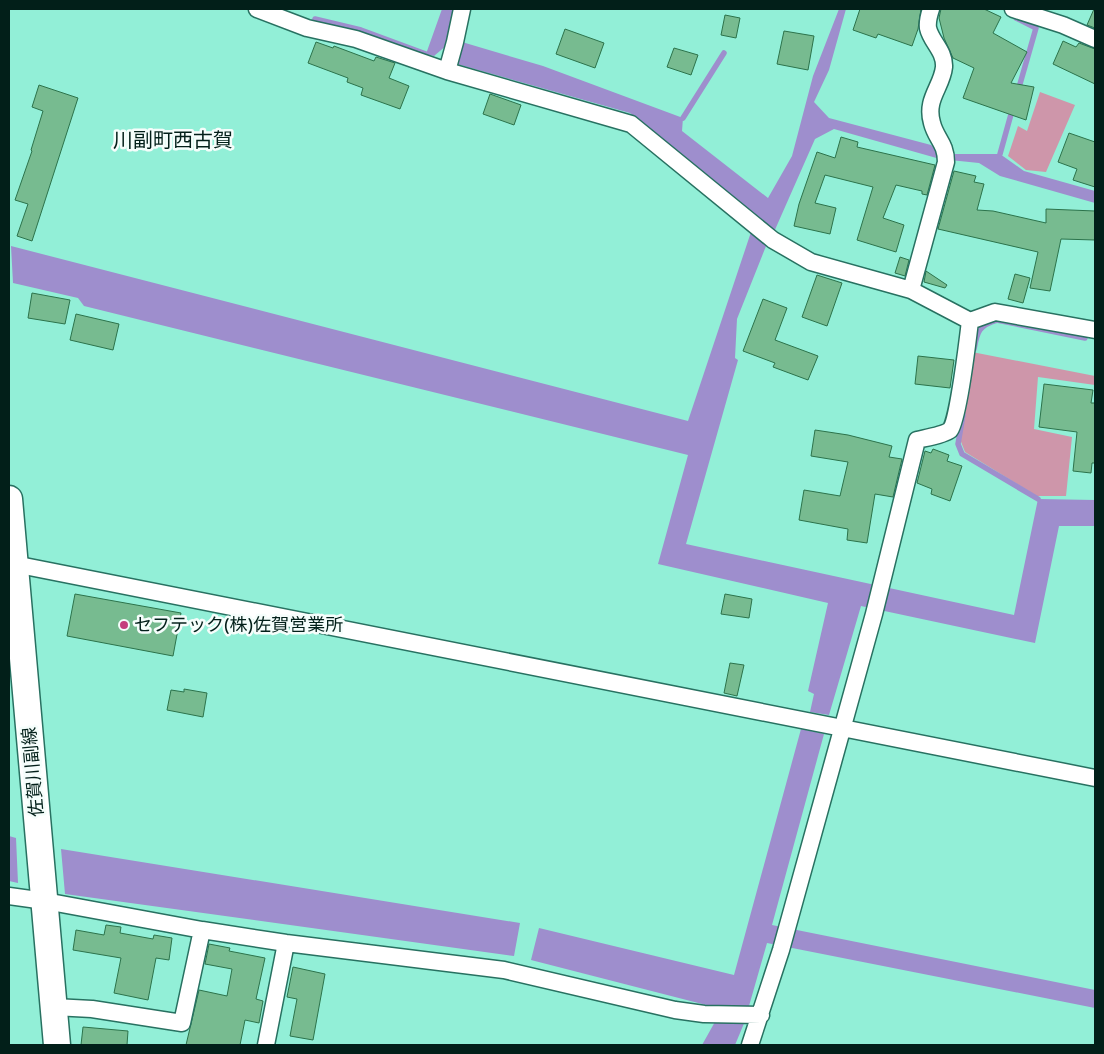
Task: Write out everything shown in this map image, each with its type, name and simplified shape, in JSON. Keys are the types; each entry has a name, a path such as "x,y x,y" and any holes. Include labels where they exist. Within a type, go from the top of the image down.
{"main road":[{"name":"佐賀川副線","path":"9,499 12,564 58,1045"}],"street":[{"path":"257,9 307,28 356,38 447,71 631,124 751,223 774,240 811,262 911,290 970,321 995,312 1095,330"},
{"path":"447,71 456,42 462,9"},
{"path":"911,290 946,157 932,123 930,104 944,69 943,56 928,28 931,9"},
{"path":"1013,9 1063,25 1095,40"},
{"path":"750,1045 781,950 874,614 917,440 948,432 953,426 962,384 970,321"},
{"path":"12,564 1095,778"},
{"path":"9,896 286,943 504,970 674,1010 704,1014 761,1015"},
{"path":"54,1007 92,1009 182,1023 202,930"},
{"path":"266,1045 286,943"}],"shaded area":[{"path":"442,9 453,9 447,45 434,56 426,54"},
{"path":"839,9 846,9 829,70 814,102 829,118 931,145 941,154 1000,154 1024,171 1095,191 1095,203 1000,176 979,163 940,159 834,129 815,139 774,232 772,231 737,319 735,358 738,360 686,544 1014,615 1038,499 1095,500 1095,526 1059,526 1035,643 861,606 829,715 810,712 814,694 808,691 828,603 658,564 688,455 84,306 78,298 13,283 11,246 688,421 756,217 630,113 457,64 462,42 543,66 683,118 682,131 768,198 792,156 813,76"},
{"path":"1040,92 1075,105 1046,172 1026,170 1008,156 1018,126 1027,131"},
{"path":"972,352 1095,376 1095,385 1038,377 1034,429 1072,437 1066,496 1037,496 965,452 958,434"},
{"path":"801,729 824,734 772,925 1095,990 1095,1008 767,943 749,1006 710,1006 531,960 539,928 734,975"},
{"path":"9,836 16,838 18,883 9,881"},
{"path":"61,849 520,923 514,956 65,894"},
{"path":"716,1020 745,1021 735,1045 702,1045"}],"building":[{"path":"860,9 921,9 918,29 912,46 878,34 876,38 853,30"},
{"path":"941,9 984,9 1001,17 993,33 1027,52 1011,83 1034,87 1026,120 963,98 974,68 953,58 944,38 939,18"},
{"path":"1095,9 1095,28 1087,25"},
{"path":"725,15 740,18 736,38 721,35"},
{"path":"565,29 604,43 595,68 556,54"},
{"path":"784,31 814,36 808,70 777,64"},
{"path":"1063,41 1076,47 1079,43 1095,49 1095,84 1053,64"},
{"path":"316,42 333,48 334,46 374,61 376,57 395,63 389,78 409,86 400,109 361,95 363,88 347,82 348,78 308,63"},
{"path":"674,48 698,55 691,75 667,67"},
{"path":"39,85 78,98 32,241 17,236 28,204 15,200 32,151 43,111 32,107"},
{"path":"490,94 521,105 514,125 483,114"},
{"path":"1069,133 1095,142 1095,187 1073,180 1077,169 1058,162"},
{"path":"841,137 858,142 857,147 935,165 927,195 922,194 922,191 896,185 883,218 904,225 896,252 857,240 873,187 825,175 815,203 836,208 830,234 794,226 799,204 817,152 835,158"},
{"path":"954,171 976,176 974,182 984,184 977,210 993,211 1046,223 1046,209 1095,211 1095,240 1061,239 1050,291 1030,288 1038,252 938,229"},
{"path":"900,257 909,260 905,276 895,273"},
{"path":"926,271 947,285 945,288 924,282"},
{"path":"1015,274 1030,278 1023,303 1008,299"},
{"path":"817,275 842,283 827,326 802,317"},
{"path":"32,293 70,300 65,324 28,318"},
{"path":"763,299 787,308 775,340 818,356 808,380 773,367 775,363 743,351"},
{"path":"76,314 119,324 113,350 70,340"},
{"path":"918,356 954,360 950,388 915,384"},
{"path":"1044,384 1093,390 1091,403 1095,403 1095,463 1092,463 1091,473 1073,471 1077,432 1039,427"},
{"path":"815,430 848,435 892,446 889,457 902,459 893,497 875,494 867,543 847,540 848,529 799,520 804,490 840,496 848,462 811,456"},
{"path":"933,449 949,455 947,461 962,466 950,501 931,494 932,489 917,483 925,451 931,453"},
{"name":"セフテック(株)佐賀営業所","path":"75,594 181,613 173,656 67,636"},
{"path":"725,594 752,599 749,618 721,614"},
{"path":"730,663 744,665 737,696 724,693"},
{"path":"184,689 207,693 203,717 167,710 171,690 184,692"},
{"path":"106,925 121,927 120,933 153,939 154,935 172,938 169,960 156,958 148,1000 114,993 121,958 73,950 76,930 104,935"},
{"path":"209,944 230,948 229,951 265,958 256,999 263,1001 259,1023 245,1020 240,1045 186,1045 199,990 227,996 232,969 205,964"},
{"path":"293,967 325,974 313,1040 290,1036 297,999 287,997"},
{"path":"83,1027 128,1031 127,1045 81,1045"}],"waterway":[{"path":"1016,18 1036,28 1018,91"},
{"path":"315,19 361,30 426,54"},
{"path":"683,118 724,53"},
{"path":"1000,154 1013,107"},
{"path":"974,349 980,330 986,324 997,320 1085,338"},
{"path":"963,415 958,444 962,454 1038,499"}],"place":[{"name":"セフテック(株)佐賀営業所","path":"124,625"}],"district":[{"name":"川副町西古賀","path":"173,140"}]}
